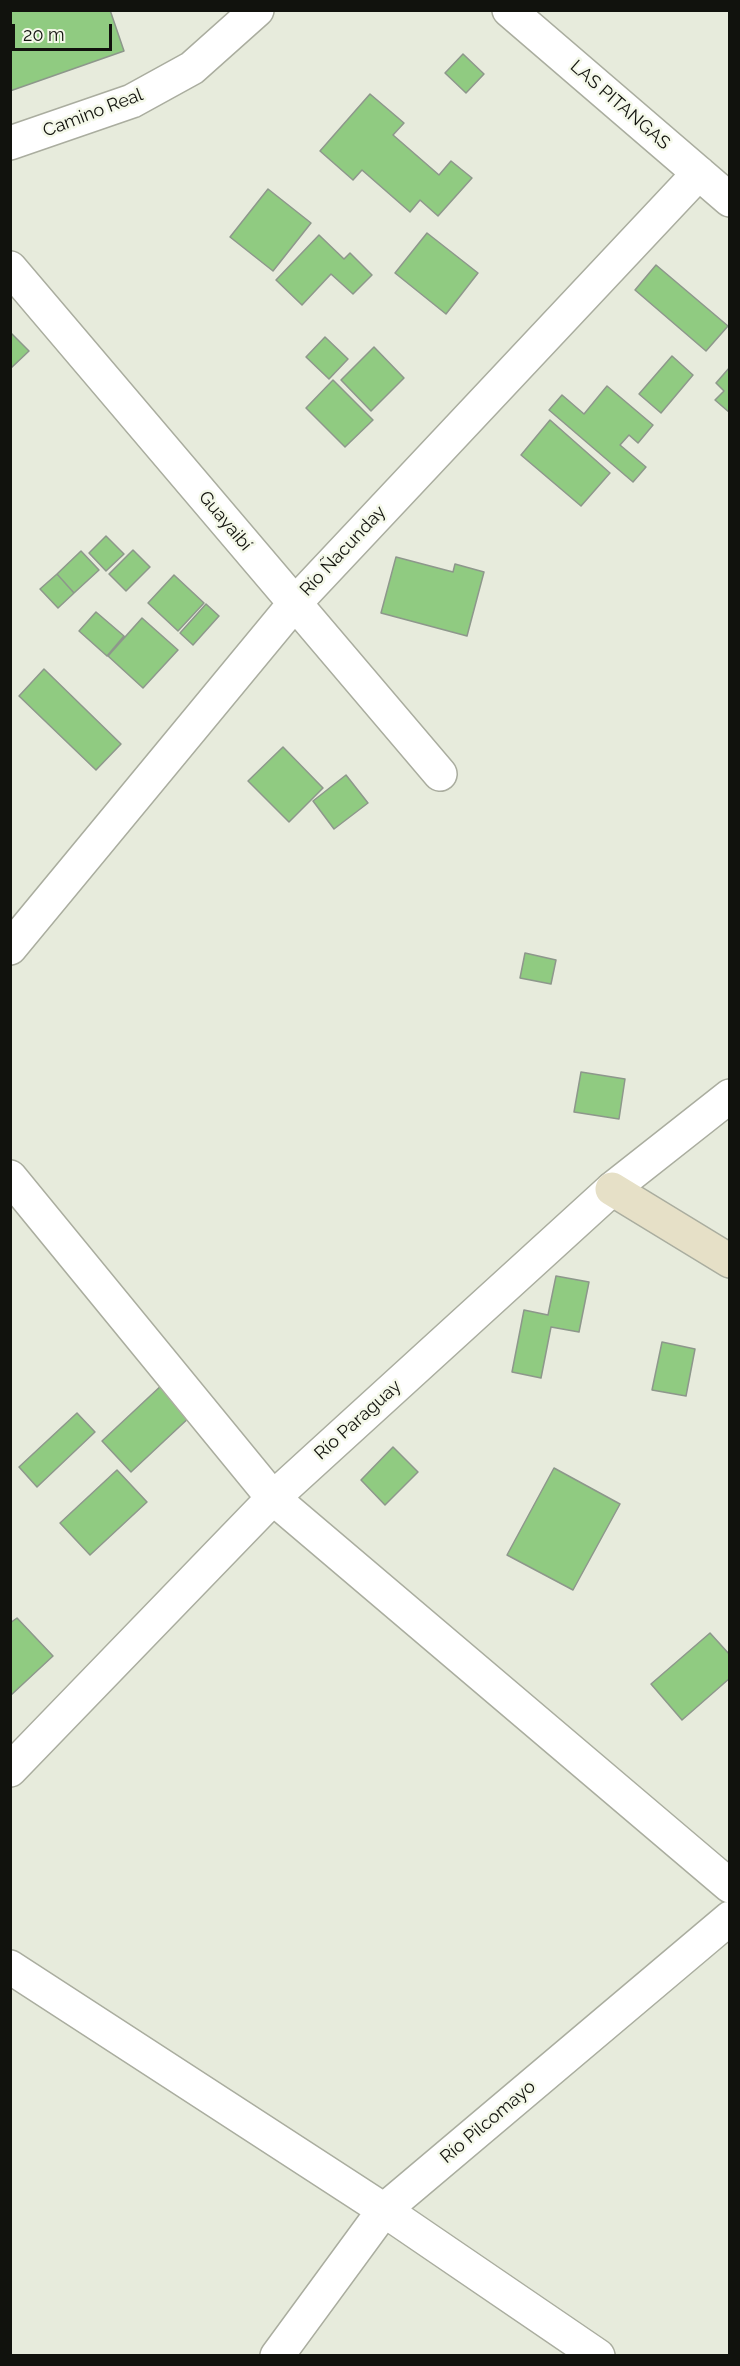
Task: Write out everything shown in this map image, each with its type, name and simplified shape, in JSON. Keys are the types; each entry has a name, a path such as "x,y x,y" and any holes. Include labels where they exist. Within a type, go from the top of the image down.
{"street":[{"name":"Camino Real","path":"10,143 132,101 192,68 257,10"},
{"name":"LAS PITANGAS","path":"509,10 729,200"},
{"name":"Río Ñacunday","path":"10,948 295,603 699,173"},
{"name":"Guayaibí","path":"10,268 440,774"},
{"name":"Río Paraguay","path":"10,1770 273,1498 612,1189 729,1096"},
{"path":"10,1177 273,1498 729,1886"},
{"path":"612,1189 729,1261"},
{"name":"Río Pilcomayo","path":"277,2355 384,2210 729,1918"},
{"path":"10,1967 384,2210 598,2355"}],"building":[{"path":"10,10 110,10 124,51 10,91"},
{"path":"463,54 484,74 466,93 445,73"},
{"path":"370,94 404,123 393,135 439,175 451,161 472,178 438,216 420,200 410,212 362,170 353,180 320,151"},
{"path":"268,189 311,223 273,271 230,237"},
{"path":"427,233 478,273 446,314 395,273"},
{"path":"319,235 344,259 350,253 372,275 353,294 331,274 302,305 276,280"},
{"path":"656,265 728,326 706,351 635,290"},
{"path":"10,332 29,351 10,369"},
{"path":"325,337 348,359 329,379 306,357"},
{"path":"374,347 404,378 371,411 341,380"},
{"path":"672,356 693,375 661,413 639,394"},
{"path":"730,367 730,413 715,400 724,391 716,383"},
{"path":"333,380 373,420 345,447 306,408"},
{"path":"607,386 653,425 638,443 629,435 620,445 646,467 633,482 549,410 562,395 584,414"},
{"path":"550,420 610,473 581,506 521,455"},
{"path":"106,536 124,554 106,571 89,553"},
{"path":"133,550 150,567 126,591 109,574"},
{"path":"81,551 99,570 74,593 57,574"},
{"path":"396,557 453,572 455,564 484,572 467,636 381,613"},
{"path":"57,574 74,593 58,608 40,589"},
{"path":"174,575 204,603 178,631 148,603"},
{"path":"206,604 219,616 193,645 180,633"},
{"path":"96,612 124,636 107,656 79,631"},
{"path":"142,618 178,650 143,688 108,656"},
{"path":"44,669 121,744 96,770 19,696"},
{"path":"283,747 323,788 289,822 248,781"},
{"path":"346,775 368,803 334,829 313,801"},
{"path":"525,953 556,960 551,984 520,978"},
{"path":"581,1072 625,1079 619,1119 574,1112"},
{"path":"556,1276 589,1282 579,1332 551,1327 541,1378 512,1372 524,1310 548,1315"},
{"path":"662,1342 695,1349 686,1396 652,1390"},
{"path":"164,1383 193,1414 131,1472 102,1441"},
{"path":"77,1413 95,1432 37,1487 19,1467"},
{"path":"393,1447 418,1472 385,1505 361,1480"},
{"path":"554,1468 620,1504 573,1590 507,1555"},
{"path":"117,1470 147,1502 90,1555 60,1523"},
{"path":"17,1618 53,1656 10,1696 10,1623"},
{"path":"710,1633 730,1655 730,1678 682,1720 651,1684"}]}
